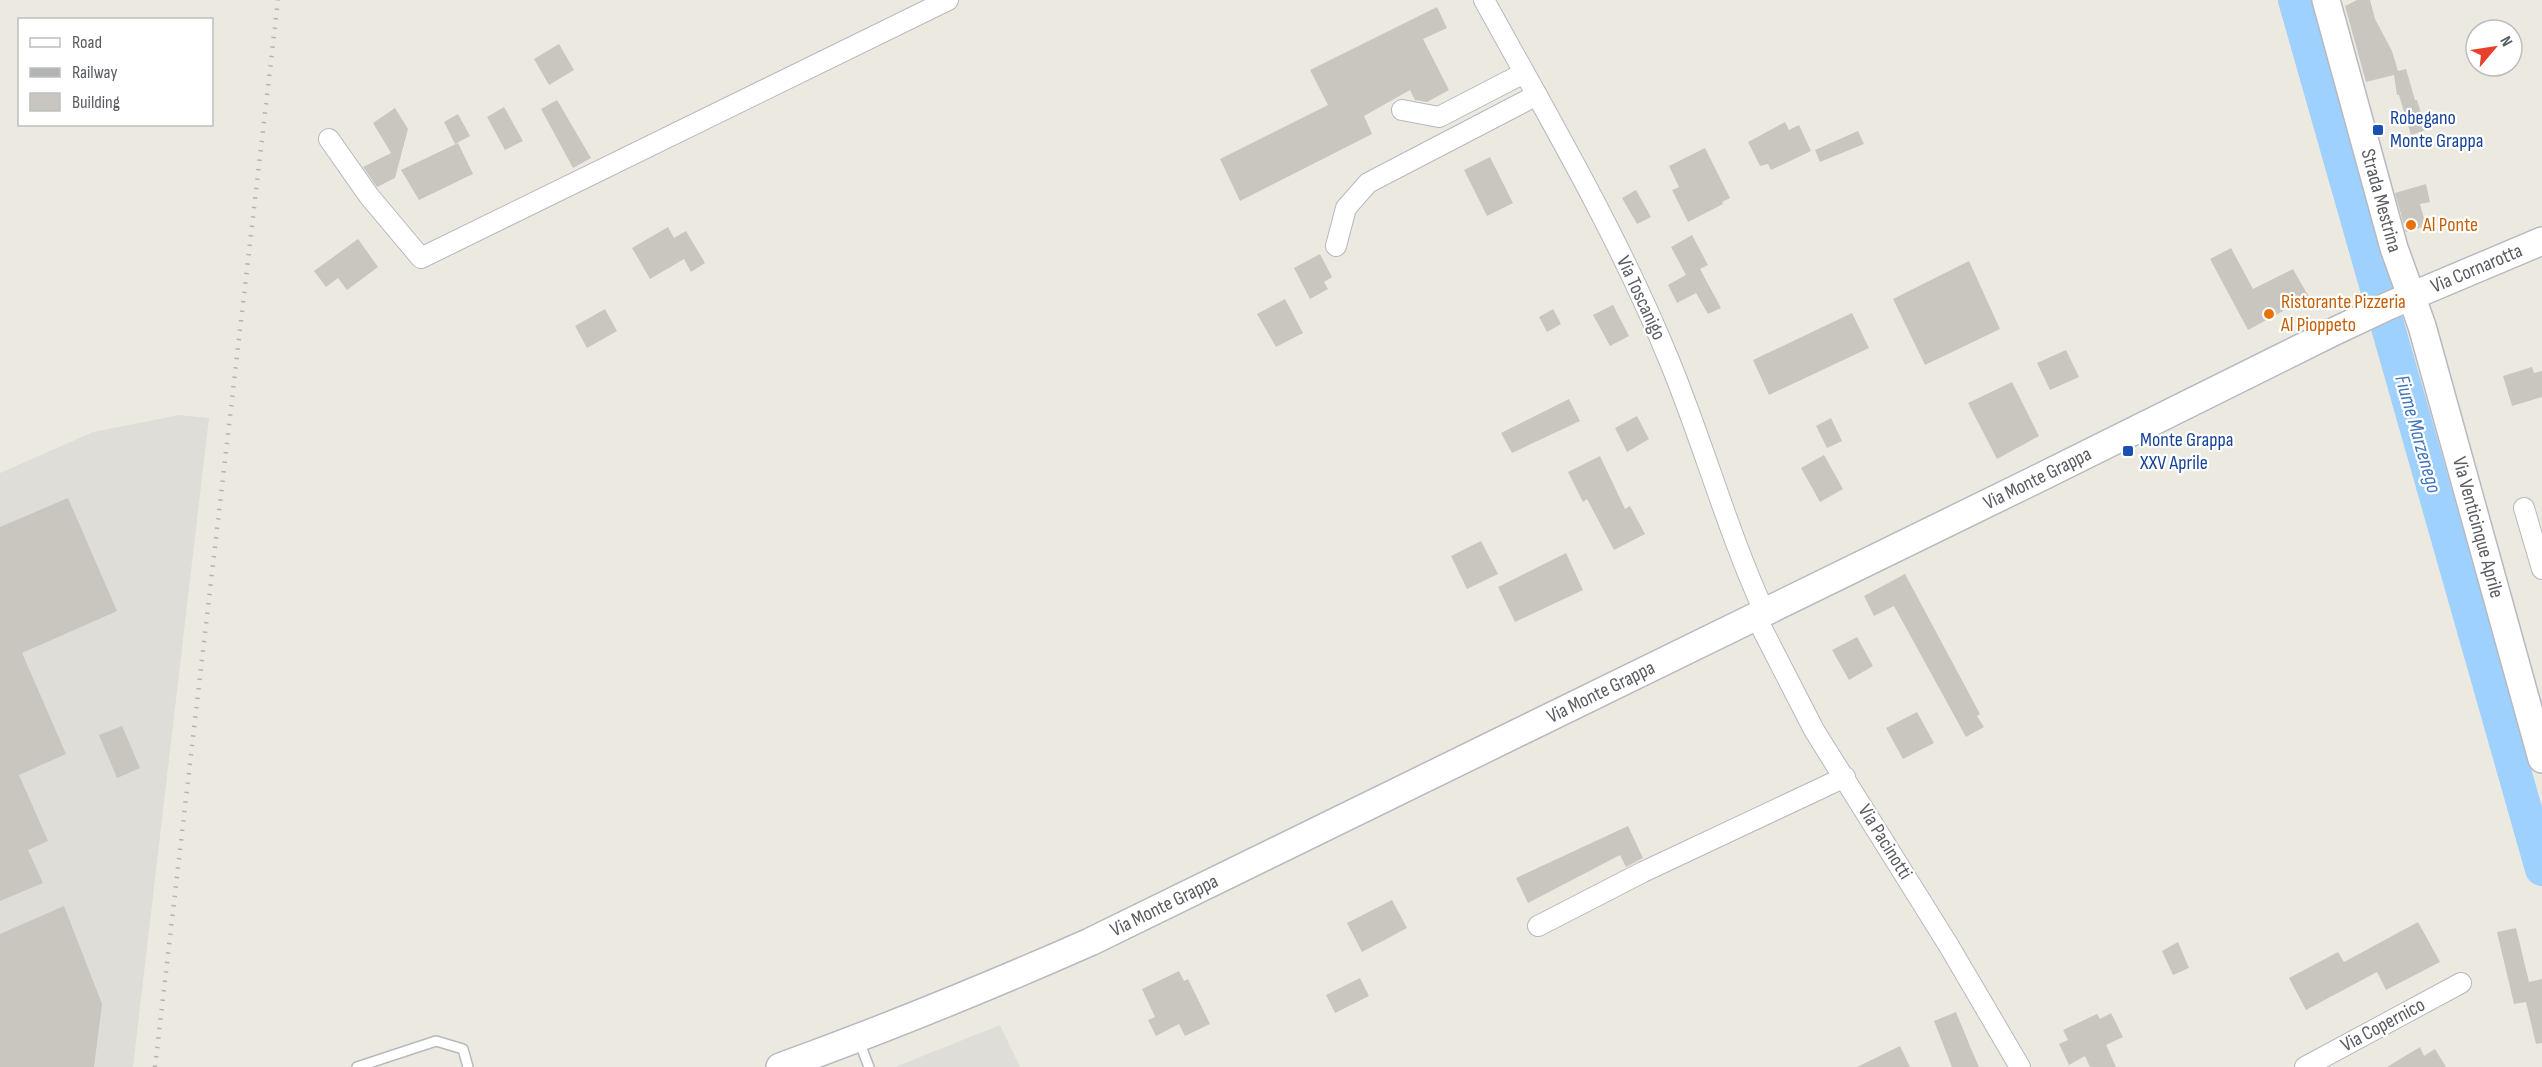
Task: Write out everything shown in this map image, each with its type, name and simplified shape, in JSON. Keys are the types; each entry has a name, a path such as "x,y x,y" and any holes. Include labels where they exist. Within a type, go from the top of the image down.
{"street":[{"path":"329,139 369,196 421,258 948,0"},
{"name":"Via Toscanigo","path":"1484,0 1537,95 1646,306 1670,362 1760,613"},
{"name":"Strada Mestrina","path":"2326,0 2383,208 2402,300"},
{"path":"1402,110 1439,117 1524,72"},
{"path":"1336,246 1346,208 1368,183 1537,95"},
{"name":"Via Cornarotta","path":"2402,300 2542,241"},
{"name":"Via Monte Grappa","path":"780,1067 858,1039 1090,942 2402,300"},
{"name":"Via Venticinque Aprile","path":"2402,300 2425,336 2542,759"},
{"path":"2524,508 2542,568"},
{"name":"Via Pacinotti","path":"1760,613 1814,730 1845,777 2020,1067"},
{"path":"1538,926 1643,872 1845,777"},
{"name":"Via Copernico","path":"2305,1067 2461,983"}],"lane":[{"path":"858,1039 869,1067"},
{"path":"357,1067 436,1041 463,1049 468,1067"}],"shaded area":[{"path":"179,415 209,418 133,1067 0,1067 0,473 93,432"},
{"path":"1000,1025 1020,1067 895,1067"}],"building":[{"path":"2357,0 2370,0 2375,19 2392,51 2398,71 2406,69 2426,129 2423,131 2411,135 2399,95 2397,95 2394,75 2366,82 2345,6"},
{"path":"1437,7 1447,28 1423,39 1449,90 1427,102 1415,100 1410,90 1364,116 1372,134 1240,201 1220,159 1328,105 1310,70"},
{"path":"559,44 574,70 549,85 534,59"},
{"path":"557,100 591,158 573,168 541,109"},
{"path":"504,107 523,141 505,150 487,117"},
{"path":"395,108 408,129 395,178 377,187 363,167 391,153 373,123"},
{"path":"458,114 470,136 455,144 444,122"},
{"path":"1785,122 1789,130 1799,125 1811,151 1771,170 1768,164 1760,166 1748,142"},
{"path":"1858,131 1864,144 1820,162 1815,150"},
{"path":"458,143 473,174 419,200 401,170"},
{"path":"1705,148 1730,198 1688,222 1672,190 1679,187 1669,166"},
{"path":"1490,157 1513,203 1487,216 1464,170"},
{"path":"2426,184 2430,202 2420,204 2426,226 2406,232 2395,193"},
{"path":"1636,190 1651,217 1637,224 1622,198"},
{"path":"668,227 674,238 686,231 705,263 691,272 684,259 650,279 632,248"},
{"path":"1692,235 1708,265 1700,269 1721,308 1708,314 1696,293 1677,303 1668,285 1686,275 1671,247"},
{"path":"358,239 378,267 347,290 338,278 326,287 314,271"},
{"path":"2231,248 2253,289 2293,269 2309,297 2248,330 2210,259"},
{"path":"1320,254 1332,277 1324,282 1328,289 1310,299 1294,268"},
{"path":"1969,261 2000,329 1925,365 1893,299"},
{"path":"1285,299 1303,333 1276,347 1257,314"},
{"path":"1613,305 1629,336 1610,346 1593,315"},
{"path":"605,309 617,331 587,348 575,326"},
{"path":"1553,309 1561,324 1547,332 1539,317"},
{"path":"1852,313 1869,348 1769,395 1753,360"},
{"path":"2066,350 2079,377 2050,390 2037,363"},
{"path":"2532,367 2534,373 2542,371 2542,397 2512,406 2503,376"},
{"path":"2012,382 2039,436 1997,459 1968,403"},
{"path":"1569,399 1580,421 1512,453 1501,433"},
{"path":"1637,416 1649,439 1627,452 1615,428"},
{"path":"1831,418 1842,441 1827,448 1816,426"},
{"path":"1824,455 1843,489 1820,502 1801,468"},
{"path":"1600,456 1625,509 1630,506 1645,534 1614,550 1587,499 1583,502 1568,472"},
{"path":"68,498 117,611 22,653 66,754 19,775 48,841 28,850 43,883 0,901 0,527"},
{"path":"1481,541 1498,574 1467,589 1451,556"},
{"path":"1566,553 1583,590 1515,622 1498,587"},
{"path":"1905,574 1980,714 1977,716 1984,727 1966,737 1894,606 1874,616 1864,596"},
{"path":"1857,637 1873,666 1849,680 1832,650"},
{"path":"1917,712 1934,743 1903,759 1886,728"},
{"path":"122,726 140,768 117,778 99,735"},
{"path":"1628,826 1643,858 1626,867 1620,855 1528,903 1516,878"},
{"path":"1392,900 1407,928 1362,952 1347,923"},
{"path":"64,906 102,1004 94,1067 0,1067 0,934"},
{"path":"2418,922 2440,962 2386,990 2377,972 2306,1010 2289,978 2338,952 2344,962"},
{"path":"2516,928 2529,982 2542,979 2542,1043 2536,1044 2526,1002 2514,1004 2497,932"},
{"path":"2178,942 2189,968 2173,975 2162,951"},
{"path":"1179,971 1184,981 1188,979 1210,1024 1185,1036 1179,1024 1156,1036 1148,1020 1155,1017 1142,989"},
{"path":"1360,978 1369,996 1335,1013 1326,995"},
{"path":"1956,1012 1979,1067 1952,1067 1934,1021"},
{"path":"2111,1013 2123,1037 2106,1045 2116,1067 2090,1067 2085,1056 2069,1065 2059,1044 2068,1040 2063,1030 2097,1014 2100,1019"},
{"path":"1900,1046 1910,1067 1857,1067"},
{"path":"2420,1047 2424,1056 2435,1049 2446,1067 2387,1067"}],"waterway":[{"name":"Fiume Marzenego","path":"2295,0 2542,869"}],"railway":[{"path":"155,1067 278,0"}],"place":[{"name":"Robegano Monte Grappa","path":"2378,130"},
{"name":"Al Ponte","path":"2411,225"},
{"name":"Ristorante Pizzeria Al Pioppeto","path":"2269,314"},
{"name":"Monte Grappa XXV Aprile","path":"2128,451"}]}
